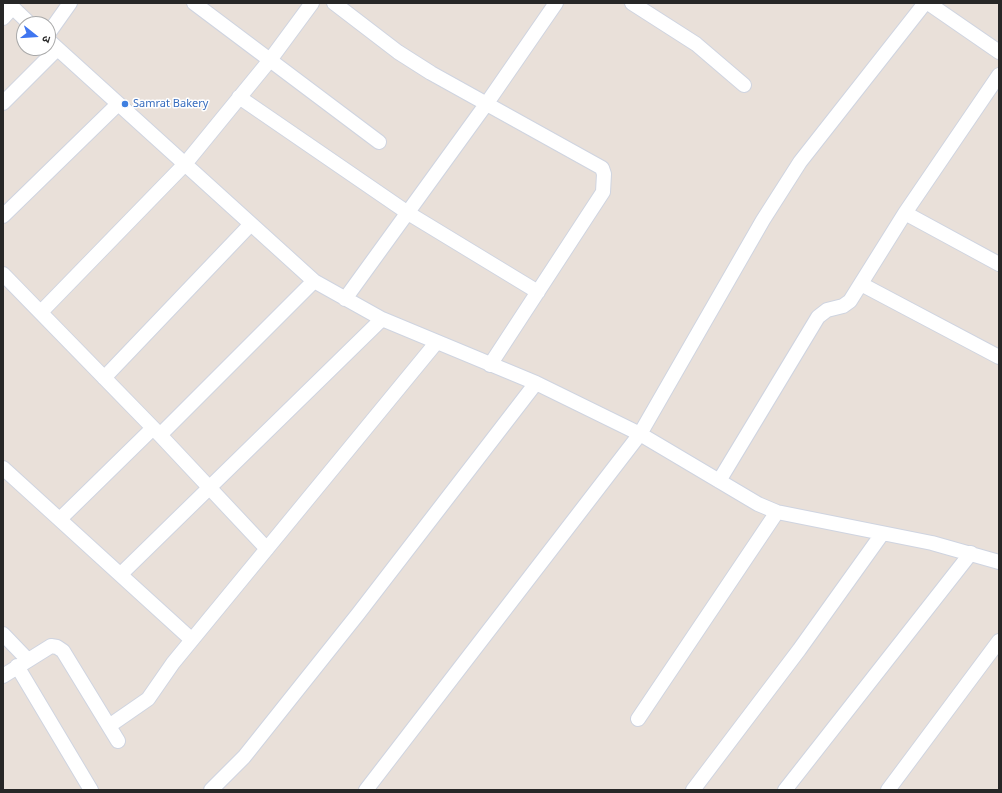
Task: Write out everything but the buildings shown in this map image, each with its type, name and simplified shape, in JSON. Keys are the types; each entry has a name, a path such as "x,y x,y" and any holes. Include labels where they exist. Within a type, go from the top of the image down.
{"street":[{"path":"56,23 70,3"},
{"path":"194,3 379,142"},
{"path":"41,312 185,164 270,60 312,3"},
{"path":"334,3 398,52 431,73 602,168 604,174 603,192 490,365"},
{"path":"345,299 487,103 556,3"},
{"path":"632,3 696,44 744,85"},
{"path":"366,790 640,434 763,220 800,162 927,3 999,52"},
{"path":"8,10 17,16"},
{"path":"56,48 314,280 345,299 382,319 436,343 536,383 640,434 758,504 776,512 932,543 999,562"},
{"path":"3,103 42,56"},
{"path":"719,481 818,317 830,308 848,304 906,212 999,75"},
{"path":"239,97 408,213 538,292"},
{"path":"3,216 118,104"},
{"path":"906,212 999,264"},
{"path":"104,378 251,224"},
{"path":"3,274 157,432 208,488 267,549"},
{"path":"60,520 157,432 314,280"},
{"path":"861,284 999,357"},
{"path":"121,574 382,319"},
{"path":"109,726 148,699 192,640 436,343"},
{"path":"211,790 244,757 358,614 536,383"},
{"path":"3,468 192,640"},
{"path":"638,719 776,512"},
{"path":"693,790 799,650 882,534"},
{"path":"785,790 971,553"},
{"path":"3,634 22,663 91,790"},
{"path":"888,790 999,641"},
{"path":"3,676 51,646 57,647 63,652 118,741"}],"place":[{"name":"Samrat Bakery","path":"125,104"}]}
